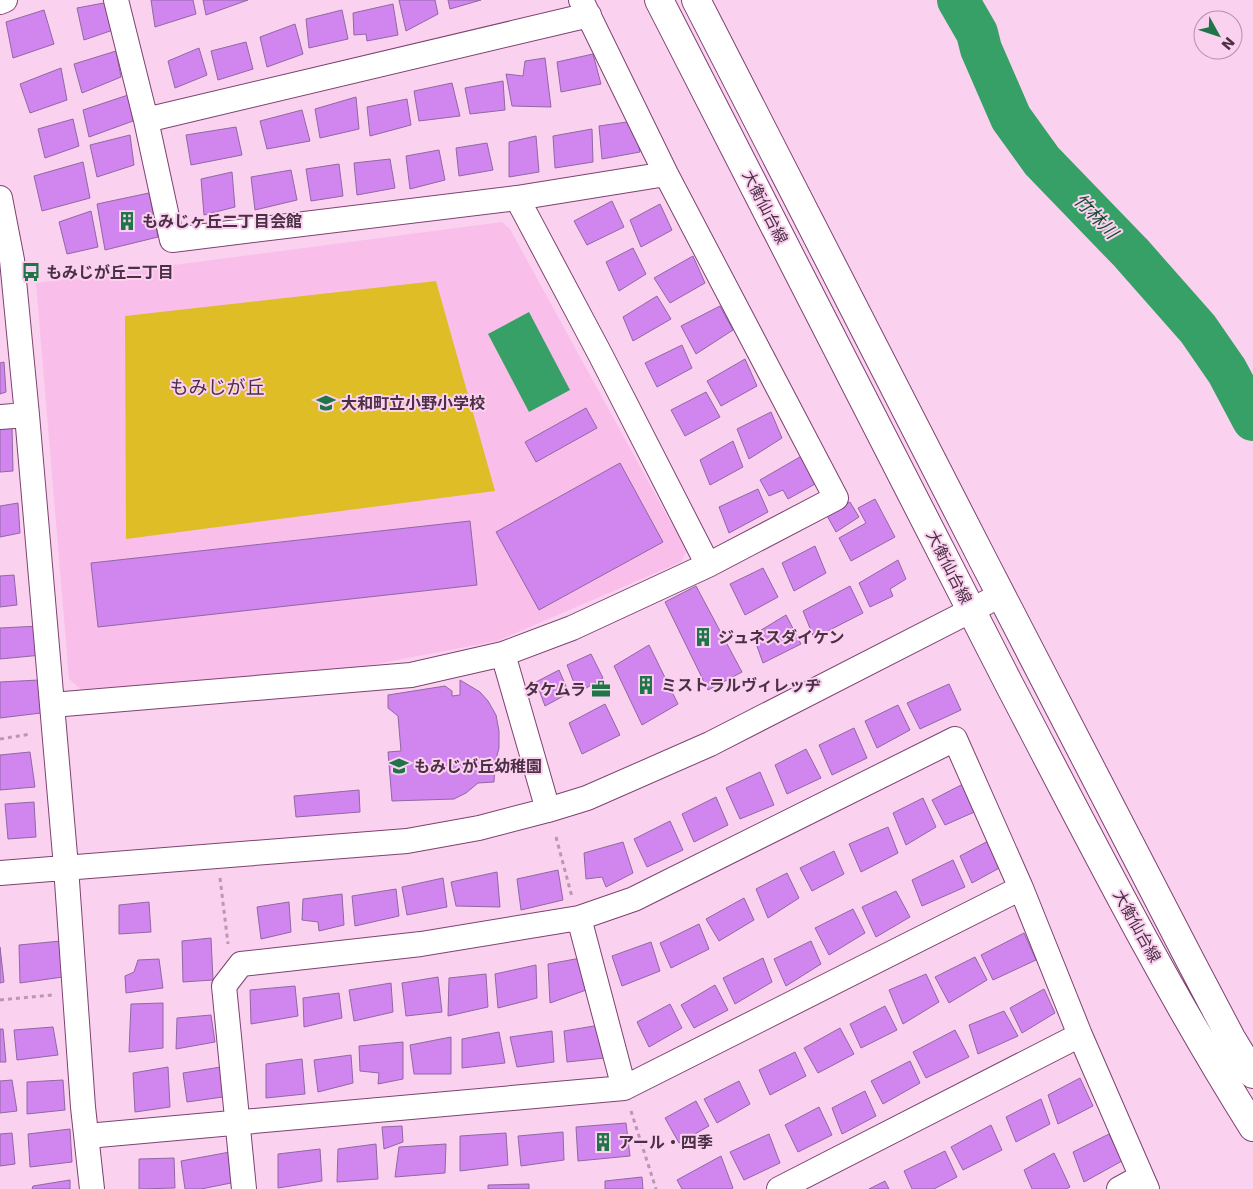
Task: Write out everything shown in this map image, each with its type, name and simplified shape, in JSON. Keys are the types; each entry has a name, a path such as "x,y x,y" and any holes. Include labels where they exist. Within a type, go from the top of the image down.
{"main road":[{"name":"大衡仙台線","path":"660,0 1116,890 1207,1054 1253,1127"},
{"name":"大衡仙台線","path":"696,0 1191,962 1231,1038 1253,1074"}],"street":[{"path":"0,2 5,0"},
{"path":"116,0 146,120 172,240 517,198 666,174"},
{"path":"52,705 411,675 503,654 572,628 708,564 836,498 666,174 585,7 146,120"},
{"path":"0,198 12,260 27,414 92,1189"},
{"path":"517,198 708,564"},
{"path":"0,418 27,414"},
{"path":"0,873 407,841 479,828 548,810 587,798 710,744 1001,595"},
{"path":"503,654 548,810"},
{"path":"244,1189 224,986 241,964 421,944 579,918 634,899 955,739 1021,888 1080,1035 1144,1183 1119,1189"},
{"path":"87,1136 624,1088 1021,888"},
{"path":"579,918 624,1088"},
{"path":"779,1189 1080,1035"}],"path":[{"path":"0,739 54,730"},
{"path":"556,837 579,918"},
{"path":"220,875 229,954 241,964"},
{"path":"0,1000 75,993"},
{"path":"624,1088 656,1189"}],"shaded area":[{"name":"大和町立小野小学校","path":"502,222 510,229 671,523 688,548 681,562 497,641 350,669 85,693 69,679 36,283"},
{"path":"436,281 495,491 126,539 125,316"},
{"path":"529,312 570,390 529,412 488,334"}],"building":[{"path":"151,0 193,0 196,14 155,27"},
{"path":"203,0 248,0 206,15"},
{"path":"399,0 435,0 438,14 406,31"},
{"path":"448,0 481,0 450,9"},
{"path":"109,2 116,29 84,40 77,8"},
{"path":"393,4 398,35 367,41 366,34 354,35 353,13"},
{"path":"44,10 54,44 13,58 6,22"},
{"path":"342,10 348,39 309,48 306,19"},
{"path":"295,24 303,54 267,67 260,37"},
{"path":"246,42 253,69 218,80 211,51"},
{"path":"199,48 207,75 175,88 168,61"},
{"path":"116,51 121,77 82,93 74,64"},
{"path":"593,54 601,84 561,92 557,62"},
{"path":"545,58 551,107 512,106 506,74 523,76 525,61"},
{"path":"61,68 67,100 30,113 20,84"},
{"path":"503,81 505,110 470,114 465,88"},
{"path":"452,83 460,116 419,121 414,91"},
{"path":"128,95 133,121 89,137 83,110"},
{"path":"356,97 359,129 320,138 315,109"},
{"path":"407,99 411,125 370,136 367,107"},
{"path":"302,110 310,141 267,149 260,121"},
{"path":"73,119 79,146 45,158 38,129"},
{"path":"634,121 640,152 602,159 599,126"},
{"path":"236,127 242,155 191,165 186,135"},
{"path":"592,129 593,162 555,168 553,136"},
{"path":"130,135 134,165 97,177 90,145"},
{"path":"536,136 539,172 509,177 509,142"},
{"path":"487,143 493,170 459,176 456,148"},
{"path":"439,150 445,180 410,189 406,156"},
{"path":"390,159 395,188 357,195 354,163"},
{"path":"83,162 90,198 42,211 34,176"},
{"path":"339,164 343,196 311,201 306,169"},
{"path":"291,170 297,200 255,210 251,177"},
{"path":"232,172 235,207 204,215 201,179"},
{"name":"もみじヶ丘二丁目会館","path":"149,193 158,237 105,250 97,204"},
{"path":"612,201 624,227 587,245 574,221"},
{"path":"660,204 672,230 641,247 630,220"},
{"path":"91,211 98,247 67,254 59,222"},
{"path":"633,248 646,274 619,291 606,262"},
{"path":"693,256 705,283 670,303 654,278"},
{"path":"657,296 671,319 633,341 623,317"},
{"path":"720,306 733,330 696,354 681,326"},
{"path":"682,345 692,368 657,387 645,363"},
{"path":"745,359 757,386 721,406 707,381"},
{"path":"4,362 6,392 0,394 0,363"},
{"path":"706,392 720,417 685,436 671,410"},
{"path":"586,408 597,428 536,462 525,442"},
{"path":"771,412 782,438 749,459 737,429"},
{"path":"12,428 13,471 0,472 0,429"},
{"path":"733,441 743,467 710,485 700,460"},
{"path":"805,454 817,483 788,499 783,490 769,496 760,480"},
{"path":"620,463 663,542 539,610 496,532"},
{"path":"758,489 768,512 729,533 719,507"},
{"path":"875,499 895,537 851,561 839,538 866,523 858,508"},
{"path":"850,502 859,517 836,532 826,514"},
{"path":"18,503 20,533 0,537 0,506"},
{"path":"470,521 477,585 98,627 91,563"},
{"path":"815,546 826,573 794,591 782,563"},
{"path":"898,560 906,579 890,589 893,596 870,607 859,583"},
{"path":"763,568 778,597 745,615 730,584"},
{"path":"14,575 17,605 0,607 0,576"},
{"name":"ジュネスダイケン","path":"696,586 742,672 708,690 665,602"},
{"path":"850,586 863,613 814,638 803,611"},
{"path":"786,615 801,644 763,663 753,635"},
{"path":"40,626 42,655 0,659 0,628"},
{"name":"ミストラルヴィレッヂ","path":"649,645 678,704 642,725 614,666"},
{"path":"591,654 603,678 578,693 567,665"},
{"path":"559,670 569,693 545,706 536,682"},
{"path":"39,680 41,713 0,718 0,682"},
{"path":"460,680 480,692 496,715 499,731 499,748 495,763 494,782 478,783 466,793 454,799 392,801 388,752 401,751 398,716 388,708 388,695 445,686 452,691 452,696 460,695"},
{"path":"949,684 961,710 920,729 907,703"},
{"path":"605,704 620,735 582,754 569,723"},
{"path":"898,705 910,730 877,748 865,721"},
{"path":"854,728 867,758 832,775 819,745"},
{"path":"806,749 821,778 787,794 775,765"},
{"path":"30,752 35,787 0,790 0,755"},
{"path":"760,772 774,805 740,819 726,788"},
{"path":"967,782 979,810 945,825 932,800"},
{"path":"359,790 360,812 296,817 294,796"},
{"path":"716,797 728,825 694,842 682,814"},
{"path":"923,798 936,827 906,845 893,813"},
{"path":"34,802 36,837 8,839 5,804"},
{"path":"670,821 683,850 647,867 634,839"},
{"path":"888,827 898,853 861,872 849,844"},
{"path":"992,839 1003,866 972,883 960,856"},
{"path":"623,842 633,873 606,887 602,877 586,879 584,853"},
{"path":"834,851 844,874 812,891 800,868"},
{"path":"953,860 965,887 922,906 912,880"},
{"path":"558,870 563,900 521,910 517,879"},
{"path":"497,872 500,907 456,906 451,882"},
{"path":"787,873 799,898 768,918 756,889"},
{"path":"443,878 447,907 407,915 402,887"},
{"path":"396,889 399,916 355,926 352,896"},
{"path":"896,891 910,917 876,937 862,907"},
{"path":"342,894 344,925 319,931 318,922 302,920 303,899"},
{"path":"744,898 754,920 719,941 706,919"},
{"path":"149,902 151,932 119,934 119,905"},
{"path":"289,902 291,932 261,939 257,907"},
{"path":"853,909 865,933 829,955 815,928"},
{"path":"699,924 709,949 671,968 660,943"},
{"path":"1024,933 1036,960 993,980 981,955"},
{"path":"211,938 213,980 183,982 182,941"},
{"path":"61,941 63,977 20,983 19,945"},
{"path":"811,941 821,964 786,986 774,959"},
{"path":"651,942 660,971 622,986 612,956"},
{"path":"0,947 4,982 0,983"},
{"path":"975,957 987,980 949,1003 935,977"},
{"path":"581,958 589,989 550,1003 548,964"},
{"path":"763,958 772,982 735,1004 723,978"},
{"path":"159,959 163,988 126,993 125,976 134,972 138,960"},
{"path":"536,965 537,998 498,1008 495,974"},
{"path":"486,974 488,1007 448,1016 449,978"},
{"path":"926,974 939,1002 903,1024 889,990"},
{"path":"438,977 442,1012 406,1016 402,983"},
{"path":"391,983 393,1012 354,1021 349,990"},
{"path":"715,985 728,1010 694,1028 681,1005"},
{"path":"295,986 298,1016 251,1024 250,990"},
{"path":"1044,989 1055,1013 1022,1033 1010,1008"},
{"path":"339,993 342,1018 304,1027 303,998"},
{"path":"163,1003 163,1048 129,1052 131,1004"},
{"path":"670,1004 682,1028 649,1047 637,1022"},
{"path":"885,1006 897,1030 861,1048 850,1024"},
{"path":"1004,1011 1018,1036 978,1054 969,1025"},
{"path":"211,1015 215,1042 176,1049 177,1018"},
{"path":"600,1025 605,1058 567,1062 564,1031"},
{"path":"53,1027 58,1055 17,1060 14,1030"},
{"path":"840,1028 854,1054 818,1073 804,1048"},
{"path":"0,1029 3,1029 6,1062 0,1062"},
{"path":"955,1030 969,1057 926,1078 913,1052"},
{"path":"552,1031 554,1062 517,1067 510,1037"},
{"path":"499,1032 505,1063 462,1068 462,1039"},
{"path":"451,1037 451,1074 414,1074 410,1045"},
{"path":"403,1042 403,1079 378,1084 379,1073 360,1071 359,1046"},
{"path":"795,1052 806,1076 770,1095 759,1070"},
{"path":"351,1055 353,1083 318,1092 314,1060"},
{"path":"302,1059 305,1094 266,1098 266,1064"},
{"path":"910,1061 920,1083 883,1104 871,1081"},
{"path":"168,1067 170,1107 135,1112 133,1073"},
{"path":"221,1067 223,1097 187,1102 183,1073"},
{"path":"1080,1078 1093,1106 1058,1124 1048,1095"},
{"path":"12,1080 17,1111 0,1113 0,1081"},
{"path":"63,1080 65,1110 27,1114 27,1082"},
{"path":"739,1081 750,1104 717,1123 704,1099"},
{"path":"865,1091 876,1116 842,1134 832,1108"},
{"path":"1041,1099 1050,1124 1016,1142 1006,1117"},
{"path":"696,1101 709,1126 679,1143 665,1118"},
{"path":"819,1107 832,1135 798,1152 785,1125"},
{"name":"アール・四季","path":"626,1123 630,1156 578,1161 576,1127"},
{"path":"991,1125 1002,1150 963,1170 951,1147"},
{"path":"402,1126 403,1142 384,1149 382,1127"},
{"path":"70,1129 72,1162 30,1167 28,1134"},
{"path":"563,1132 564,1160 521,1166 518,1136"},
{"path":"12,1133 15,1164 0,1166 0,1134"},
{"path":"506,1133 508,1165 460,1171 460,1136"},
{"path":"769,1134 780,1163 744,1180 730,1152"},
{"path":"1109,1134 1122,1161 1084,1182 1073,1152"},
{"path":"376,1144 378,1179 337,1182 338,1149"},
{"path":"446,1144 445,1173 395,1177 399,1147"},
{"path":"320,1149 322,1181 278,1188 278,1154"},
{"path":"945,1151 957,1177 934,1189 912,1189 904,1171"},
{"path":"230,1152 231,1183 201,1189 185,1189 181,1161"},
{"path":"1054,1153 1070,1187 1066,1189 1032,1189 1024,1170"},
{"path":"721,1156 733,1188 682,1189 677,1180"},
{"path":"174,1158 175,1188 139,1189 139,1159"},
{"path":"642,1177 643,1189 605,1189 605,1181"},
{"path":"70,1180 70,1189 32,1189 33,1186"},
{"path":"885,1181 889,1189 869,1189"},
{"path":"529,1184 529,1189 488,1189 488,1185"}],"waterway":[{"name":"竹林川","path":"958,0 977,33 981,49 1011,118 1042,161 1131,253 1198,329 1227,371 1253,420"}],"place":[{"name":"もみじヶ丘二丁目会館","path":"127,221"},
{"name":"もみじが丘二丁目","path":"31,272"},
{"name":"大和町立小野小学校","path":"326,403"},
{"name":"ジュネスダイケン","path":"703,637"},
{"name":"ミストラルヴィレッヂ","path":"646,685"},
{"name":"タケムラ","path":"601,689"},
{"name":"もみじが丘幼稚園","path":"399,766"},
{"name":"アール・四季","path":"603,1142"}],"district":[{"name":"もみじが丘","path":"217,387"}]}
